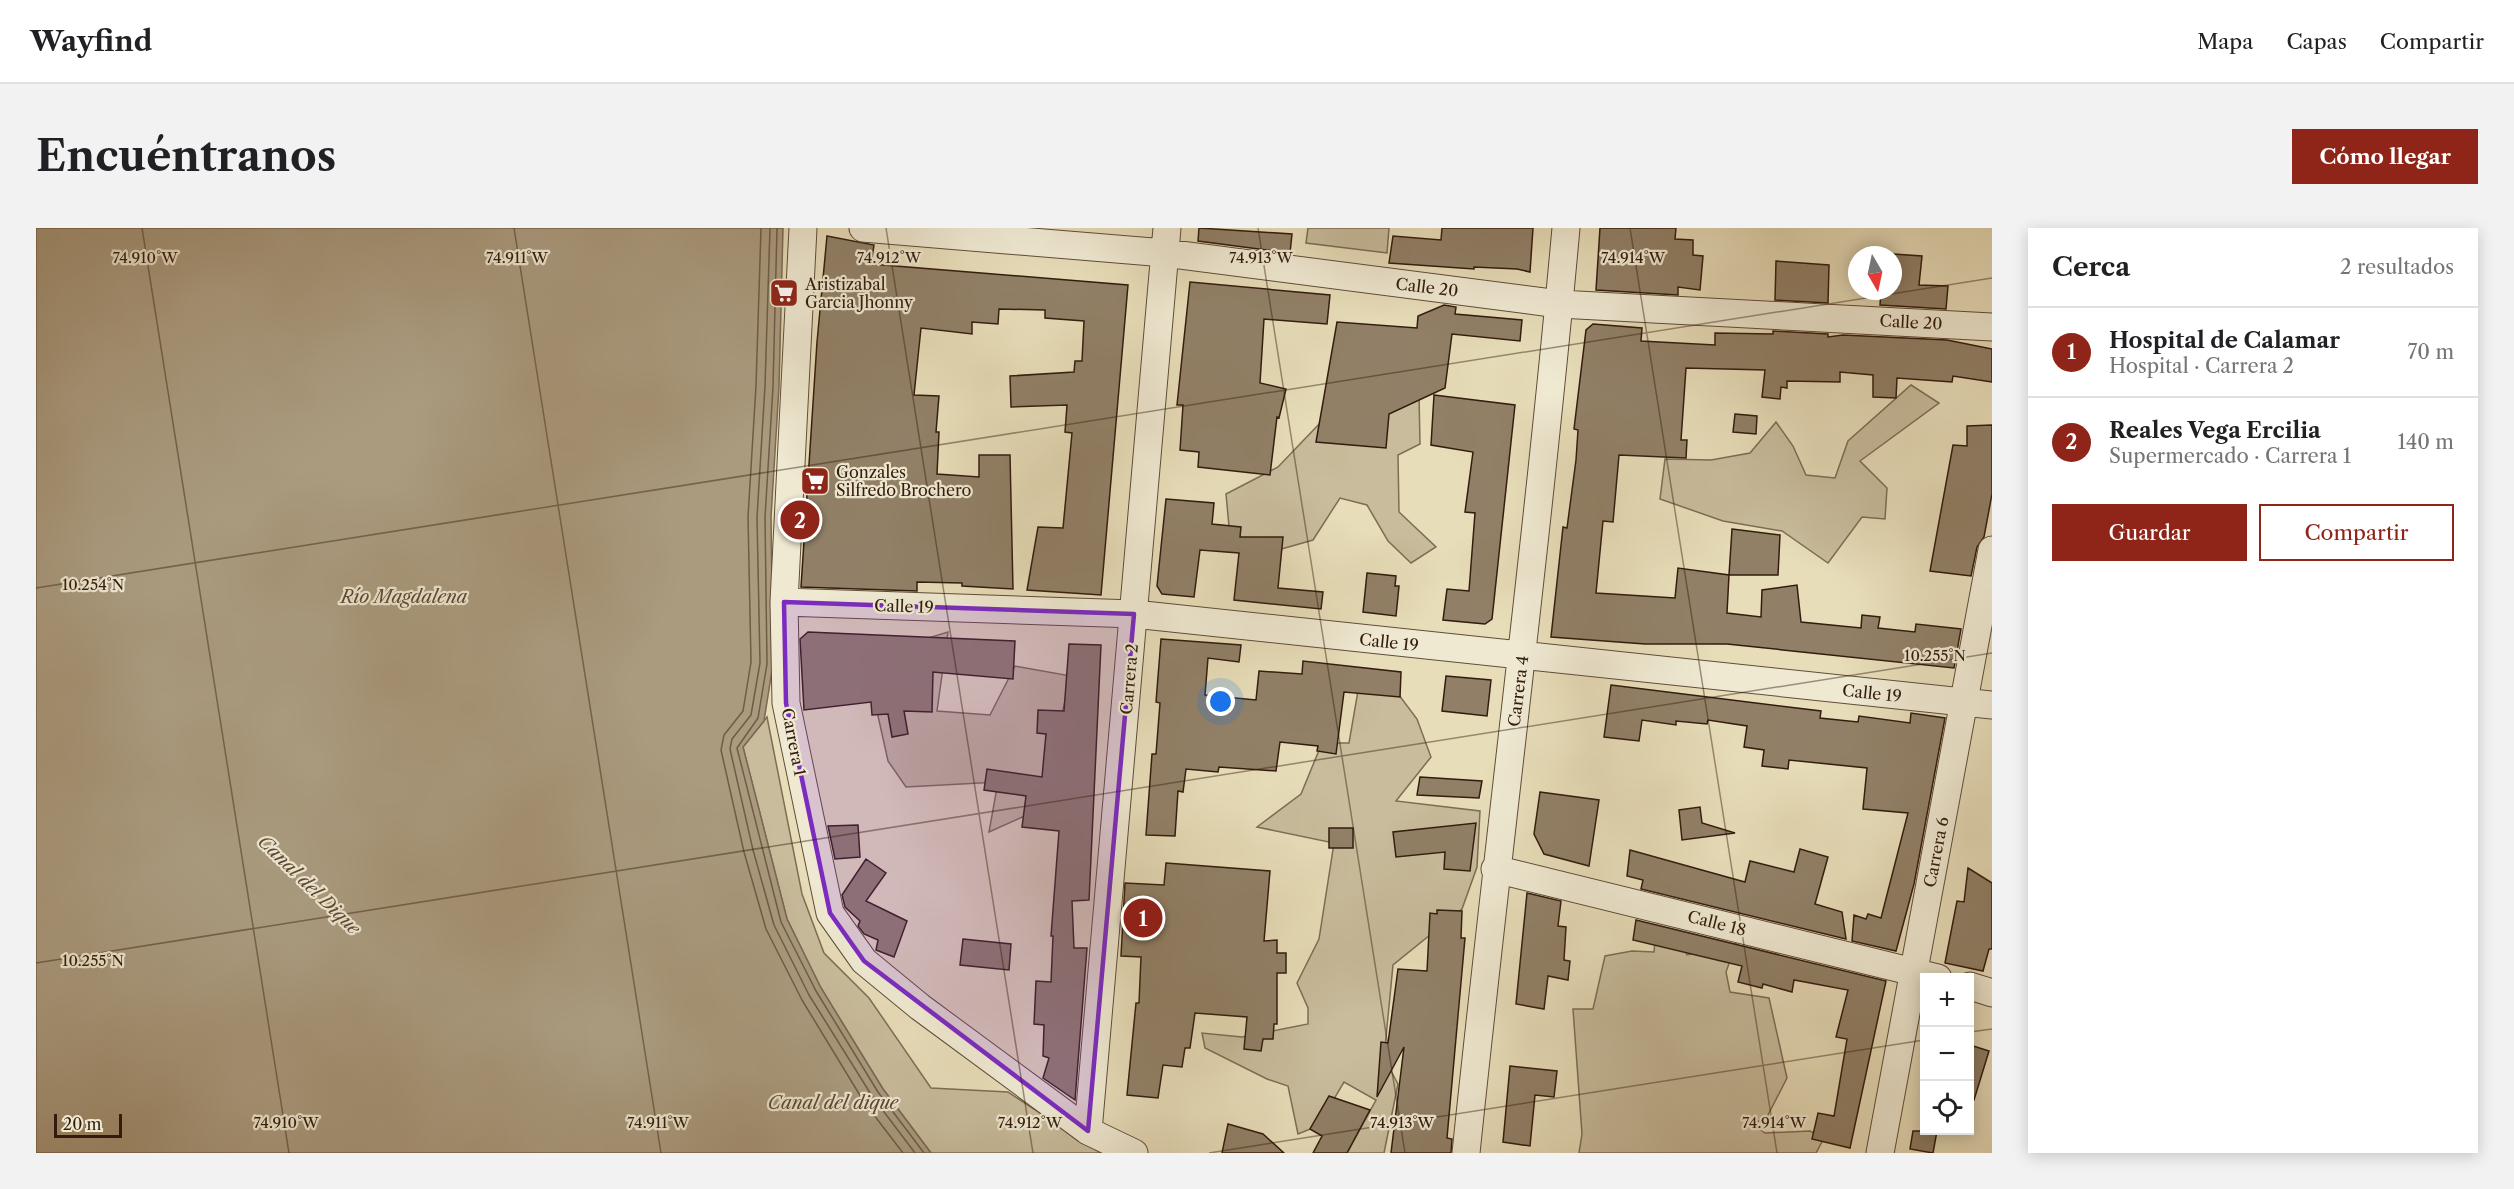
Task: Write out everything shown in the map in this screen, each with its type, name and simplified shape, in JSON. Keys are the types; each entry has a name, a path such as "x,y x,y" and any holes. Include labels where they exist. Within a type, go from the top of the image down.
{"street":[{"name":"Carrera 1","path":"803,228 784,602 786,703 830,913 864,961 920,1007 1088,1131 1134,1153"},
{"name":"Calle 20","path":"863,228 1166,240 1559,304 1992,327"},
{"name":"Carrera 4","path":"1466,1153 1495,870 1523,657 1566,228"},
{"name":"Carrera 2","path":"1088,1131 1166,240"},
{"name":"Carrera 6","path":"1926,973 1964,703 1992,550"},
{"name":"Calle 19","path":"784,602 1134,614 1992,705"},
{"name":"Calle 18","path":"1495,870 1922,973"},
{"path":"1974,987 1992,993"},
{"name":"Carrera 6","path":"1880,1153 1920,997"}],"highlighted area":[{"path":"784,602 1134,614 1088,1131 864,961 830,913 786,703"}],"shaded area":[{"path":"1308,228 1389,228 1387,253 1306,243"},
{"path":"1911,385 1939,403 1860,461 1887,488 1885,519 1862,517 1828,563 1782,531 1723,521 1660,499 1665,459 1711,460 1750,453 1776,422 1793,446 1806,475 1835,478 1848,441"},
{"path":"1419,394 1420,444 1398,455 1399,512 1436,547 1411,563 1388,541 1367,505 1340,498 1313,540 1278,550 1230,537 1226,494 1278,467 1323,420"},
{"path":"948,632 937,711 990,715 1015,666 1071,676 1060,722 1058,801 989,832 998,782 906,787 888,761 872,689 885,651"},
{"path":"1359,685 1393,687 1417,719 1431,757 1396,801 1480,811 1477,867 1462,909 1393,965 1384,1058 1398,1084 1384,1153 1347,1153 1376,1100 1344,1082 1318,1126 1298,1134 1288,1086 1267,1079 1205,1048 1202,1033 1242,1037 1308,1024 1308,1008 1297,983 1319,939 1334,843 1257,827 1301,794 1322,743 1349,743"},
{"path":"767,717 802,894 824,953 869,998 931,1088 1008,1092 1101,1153 931,1153 883,1089 821,988 787,919 743,747"},
{"path":"1656,931 1680,939 1687,955 1736,944 1726,972 1730,992 1769,998 1787,1078 1767,1117 1753,1124 1765,1133 1810,1131 1824,1138 1816,1153 1579,1153 1582,1134 1573,1009 1593,1009 1605,956 1632,951 1654,952"}],"water":[{"name":"Río Magdalena","path":"36,228 783,228 779,387 771,517 773,664 764,721 743,747 787,919 821,988 883,1089 931,1153 36,1153"}],"building":[{"path":"1199,228 1292,234 1290,253 1198,241"},
{"path":"1442,228 1533,228 1530,272 1517,269 1474,267 1474,269 1389,263 1393,236 1441,240"},
{"path":"1600,228 1676,228 1675,239 1693,240 1693,255 1703,256 1700,290 1678,287 1678,295 1596,290"},
{"path":"827,236 874,245 871,264 1128,285 1101,595 1027,590 1038,527 1063,528 1072,433 1065,432 1067,405 1011,407 1010,376 1074,372 1075,361 1082,361 1084,321 1045,318 1045,310 999,309 998,324 972,322 972,334 921,328 914,395 939,396 936,432 939,432 937,474 979,477 979,455 1010,455 1013,589 962,586 962,583 917,582 917,591 801,587 817,342"},
{"path":"1902,255 1922,256 1919,285 1948,286 1946,309 1880,305 1880,300 1902,300"},
{"path":"1776,261 1829,265 1828,303 1775,300"},
{"path":"1190,282 1330,295 1327,324 1264,319 1260,383 1286,389 1279,418 1277,417 1270,475 1198,467 1199,452 1180,450 1183,405 1177,405"},
{"path":"1444,305 1456,307 1455,314 1522,320 1520,341 1452,334 1445,388 1389,414 1386,448 1316,442 1337,322 1417,328 1418,316"},
{"path":"1593,324 1642,328 1641,341 1715,345 1715,333 1773,334 1773,331 1828,334 1828,337 1843,335 1947,340 1992,349 1992,382 1953,376 1952,382 1897,378 1896,398 1873,397 1873,375 1840,372 1840,382 1787,381 1787,388 1781,387 1780,399 1762,397 1765,370 1686,368 1681,440 1687,440 1686,458 1619,455 1613,522 1603,521 1596,593 1675,598 1678,568 1729,575 1727,613 1761,617 1762,590 1797,585 1801,622 1861,628 1862,615 1880,617 1878,628 1915,632 1916,624 1961,629 1954,668 1727,644 1645,644 1551,637 1563,527 1567,528 1576,460 1578,430 1574,429 1586,330"},
{"path":"1434,395 1515,405 1492,619 1485,624 1443,620 1447,589 1469,591 1475,513 1465,512 1473,452 1431,445"},
{"path":"1735,414 1757,416 1756,434 1733,432"},
{"path":"1992,425 1992,494 1984,537 1977,547 1971,576 1930,571 1953,445 1967,446 1967,426"},
{"path":"1166,499 1214,503 1212,524 1241,527 1240,537 1283,537 1278,588 1323,592 1321,609 1234,600 1239,553 1200,550 1194,597 1162,594 1157,586"},
{"path":"1732,529 1780,535 1778,575 1729,575"},
{"path":"1367,573 1396,576 1395,586 1399,586 1396,616 1363,612"},
{"path":"808,632 1015,641 1013,679 933,672 932,712 904,711 908,734 892,737 888,714 872,715 871,702 804,710 800,639"},
{"path":"1161,639 1241,645 1239,662 1208,658 1205,695 1256,700 1259,671 1302,674 1303,661 1401,672 1400,697 1344,692 1336,754 1317,751 1318,746 1280,742 1276,771 1219,767 1218,772 1186,769 1183,792 1178,791 1175,836 1146,835 1152,754 1156,754 1160,703 1156,702"},
{"path":"1069,644 1101,645 1089,900 1072,901 1074,948 1087,948 1075,1100 1043,1078 1049,1058 1043,1056 1044,1025 1034,1024 1036,981 1051,982 1053,936 1051,936 1059,831 1022,827 1026,796 984,790 987,769 1042,777 1046,734 1037,733 1038,710 1064,711"},
{"path":"1446,676 1491,680 1487,716 1442,711"},
{"path":"1611,685 1821,711 1820,718 1858,722 1859,716 1910,723 1911,713 1945,718 1914,884 1896,951 1852,941 1854,915 1866,919 1868,914 1881,918 1908,813 1863,809 1867,768 1789,760 1788,769 1762,766 1764,750 1744,747 1747,726 1708,720 1707,724 1676,721 1676,725 1642,720 1639,741 1604,737"},
{"path":"1420,777 1482,781 1479,798 1417,795"},
{"path":"1540,792 1599,800 1589,866 1544,854 1534,834"},
{"path":"1700,807 1702,823 1735,833 1682,840 1679,810"},
{"path":"1476,823 1470,871 1444,869 1445,852 1396,857 1393,832"},
{"path":"858,825 860,857 835,859 828,826"},
{"path":"1329,828 1353,828 1353,848 1329,848"},
{"path":"1800,849 1828,857 1815,904 1842,912 1846,939 1641,889 1643,880 1627,876 1630,850 1745,882 1750,861 1794,872"},
{"path":"866,859 886,873 866,901 907,921 894,957 876,950 878,940 864,934 858,926 860,921 845,907 842,895"},
{"path":"1166,863 1270,871 1264,941 1277,940 1277,953 1286,953 1286,973 1277,973 1277,1024 1274,1024 1273,1039 1263,1039 1261,1051 1244,1049 1247,1017 1195,1013 1190,1048 1185,1048 1182,1067 1163,1065 1158,1098 1127,1095 1136,1003 1139,1003 1141,957 1121,956 1125,883 1164,885"},
{"path":"1968,868 1992,883 1992,949 1989,949 1983,971 1945,963 1957,901 1964,902"},
{"path":"1527,893 1561,901 1558,926 1566,927 1564,960 1570,961 1568,980 1548,976 1544,1009 1516,1004"},
{"path":"1437,910 1462,911 1461,938 1465,938 1447,1138 1452,1139 1451,1153 1391,1153 1404,1047 1377,1097 1381,1042 1388,1043 1398,969 1427,971 1430,913 1437,914"},
{"path":"1636,920 1886,981 1850,1148 1812,1139 1818,1113 1834,1116 1847,1039 1836,1037 1848,990 1794,980 1792,992 1763,984 1762,988 1738,982 1742,966 1633,940"},
{"path":"963,939 1011,944 1009,970 960,965"},
{"path":"1974,1046 1989,1051 1974,1100"},
{"path":"1510,1066 1557,1071 1554,1097 1535,1095 1530,1146 1503,1142"},
{"path":"1329,1096 1370,1110 1347,1153 1313,1153 1322,1136 1310,1129"},
{"path":"1228,1124 1263,1134 1284,1153 1222,1153"},
{"path":"1913,1131 1920,1131 1920,1135 1936,1135 1933,1153 1910,1149"}],"place":[{"name":"Aristizabal Garcia Jhonny","path":"784,293"},
{"name":"Gonzales Silfredo Brochero","path":"815,481"},
{"name":"Reales Vega Ercilia","path":"800,520"},
{"name":"Hospital de Calamar","path":"1143,918"}],"water label":[{"name":"Canal del Dique","path":"309,885"},
{"name":"Canal del dique","path":"833,1103"}]}
